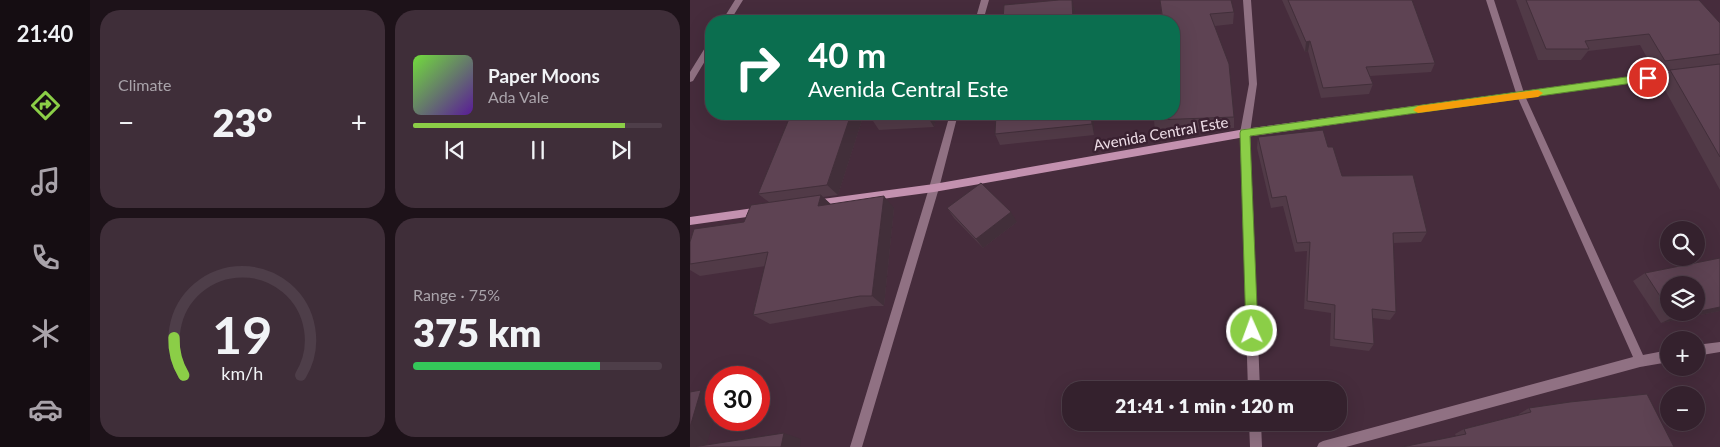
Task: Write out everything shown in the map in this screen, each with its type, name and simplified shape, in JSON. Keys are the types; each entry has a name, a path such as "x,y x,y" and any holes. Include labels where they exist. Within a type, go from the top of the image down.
{"street":[{"path":"730,15 740,0"},
{"path":"981,15 985,0"},
{"path":"1247,0 1253,84 1245,133 1254,381"},
{"path":"1490,0 1520,96 1640,361"},
{"path":"690,79 705,55"},
{"name":"Avenida Central Este","path":"807,205 934,188 1245,133 1692,72"},
{"path":"856,447 934,188 952,120"},
{"path":"690,221 768,210"},
{"path":"1705,350 1720,347"},
{"path":"1323,447 1640,361 1660,358"},
{"path":"1255,431 1256,447"}],"building":[{"path":"1072,0 1073,15 1003,15 1004,5"},
{"path":"1160,0 1231,0 1234,12 1210,14 1229,64 1234,117 1180,119 1180,15 1162,15"},
{"path":"1288,0 1412,0 1435,63 1366,67 1373,84 1323,88 1310,41 1306,42"},
{"path":"1526,0 1699,0 1720,23 1720,54 1665,61 1649,34 1585,41 1589,49 1546,49"},
{"path":"1720,64 1720,157 1670,70"},
{"path":"789,120 849,120 827,185 758,194"},
{"path":"996,120 1092,120 1092,124 995,134"},
{"path":"1323,130 1328,147 1333,147 1342,176 1413,175 1427,232 1393,233 1396,312 1372,309 1374,344 1334,339 1335,305 1307,301 1310,242 1297,243 1286,196 1272,198 1258,137"},
{"path":"981,183 1011,212 976,239 947,208"},
{"path":"821,195 818,206 884,196 872,296 860,296 753,315 768,252 690,264 690,242 694,229 744,222 751,205"},
{"path":"1720,258 1720,307 1705,310 1705,276 1660,276 1660,296 1645,273 1680,266 1705,266 1705,261"},
{"path":"701,390 690,427 690,392"},
{"path":"1647,394 1660,420 1660,431 1666,431 1674,447 1402,447 1466,434 1464,429 1531,412 1529,408"},
{"path":"784,433 781,447 693,447"}],"slow traffic":[{"path":"1418,110 1538,93"}],"route":[{"path":"1252,331 1245,133 1648,78"}]}
